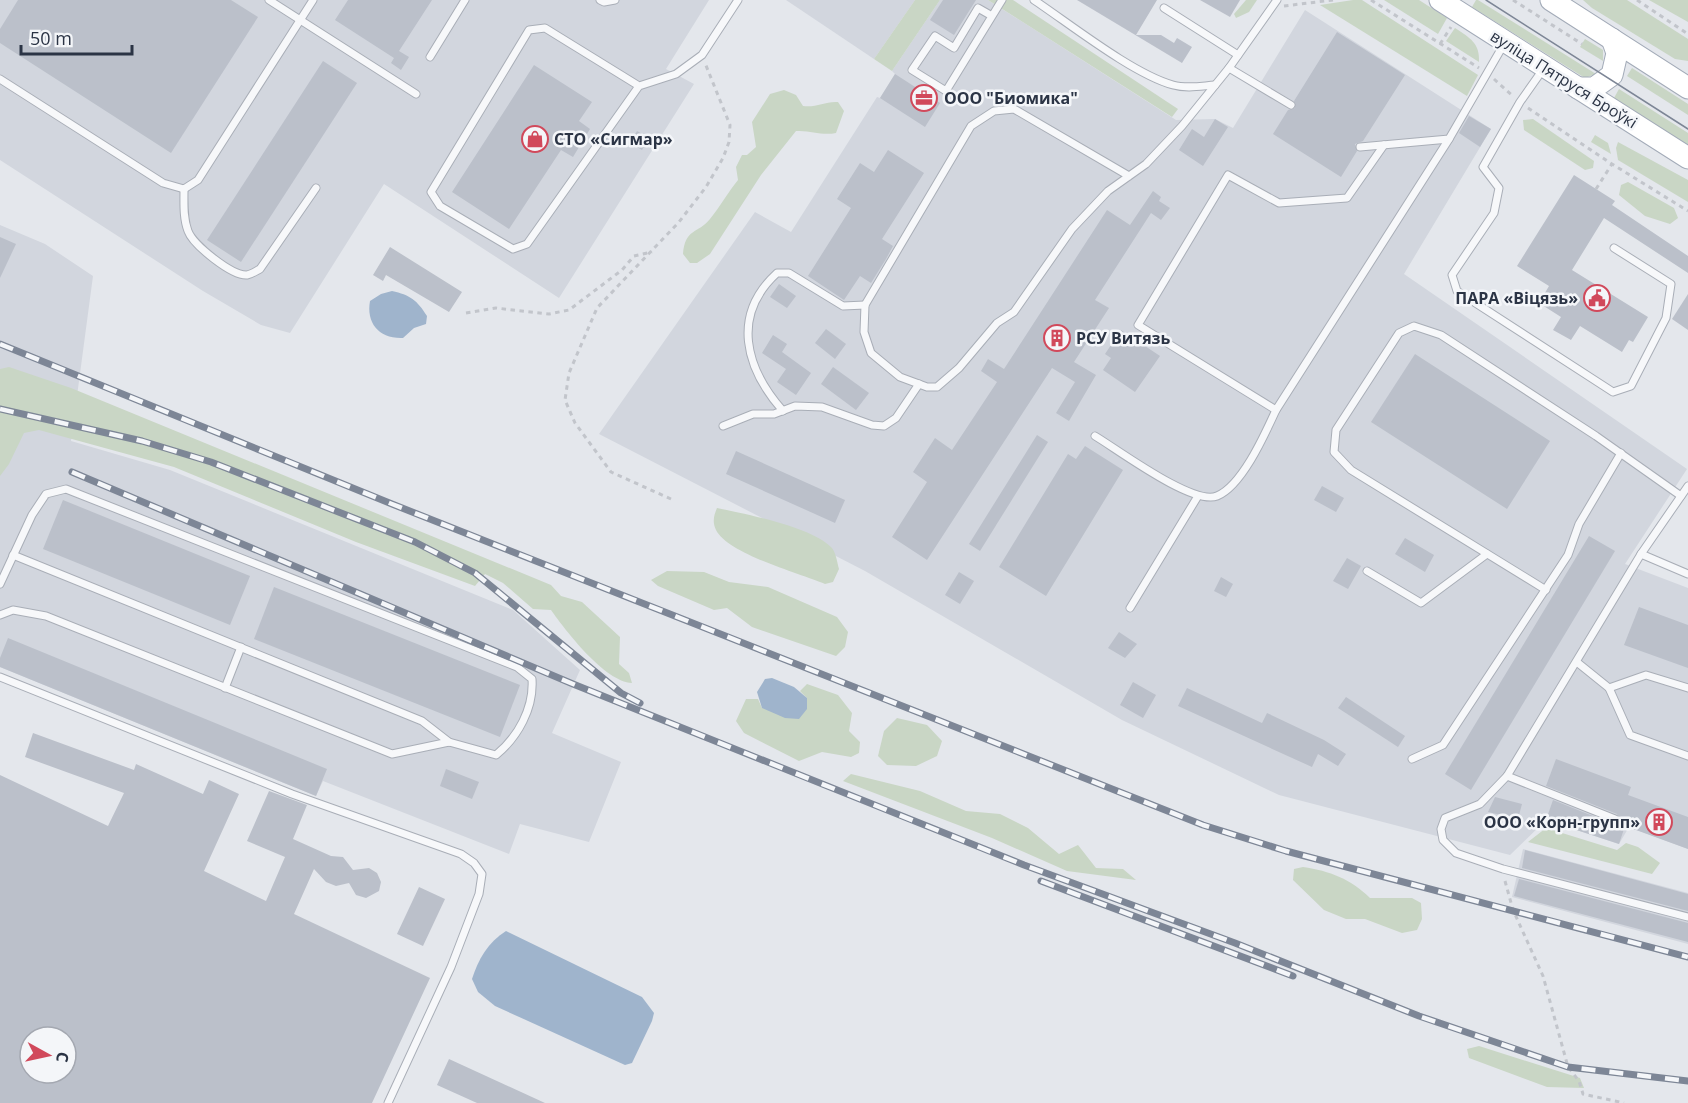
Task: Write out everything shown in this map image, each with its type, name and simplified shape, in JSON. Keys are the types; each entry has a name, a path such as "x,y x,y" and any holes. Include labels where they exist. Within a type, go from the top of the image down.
{"main road":[{"name":"вуліца Пятруся Броўкі","path":"1440,0 1688,158"},
{"path":"1557,2 1688,88"},
{"path":"1578,88 1594,88 1612,75 1617,53 1612,39"}],"lane":[{"path":"270,0 416,94"},
{"path":"0,79 163,183 184,189 198,180 313,0"},
{"path":"430,57 465,0"},
{"path":"600,0 603,2 615,0"},
{"path":"639,86 545,28 529,30 431,192 440,206 513,249 527,244 639,86 676,74 702,55 738,0"},
{"path":"992,16 978,8 954,48 935,36 912,70 946,91 1002,0"},
{"path":"1034,0 1133,66 1172,85 1190,87 1215,85"},
{"path":"1129,176 1014,109 994,111 971,126 865,305 864,332 871,353 900,377 919,384 937,387 959,368 997,323 1014,312 1072,229 1108,191 1146,164 1175,133 1229,68 1275,3"},
{"path":"1164,8 1238,55"},
{"path":"1095,436 1178,487 1198,496 1216,497 1234,484 1263,438 1276,410 1449,140 1506,42"},
{"path":"1546,66 1520,102 1483,167 1499,188 1494,213 1452,275 1457,291 1612,392 1631,386 1666,318 1671,284 1614,248"},
{"path":"1229,68 1291,105"},
{"path":"1360,147 1449,140"},
{"path":"1276,410 1137,325 1228,175 1279,203 1347,198 1384,145"},
{"path":"184,189 183,210 188,232 200,248 239,273 249,275 260,269 316,188"},
{"path":"783,411 768,394 752,358 746,326 751,306 766,283 777,273 789,273 843,306 865,305"},
{"path":"1546,590 1351,470 1334,452 1336,430 1399,333 1414,326 1441,336 1621,453 1681,496"},
{"path":"723,426 753,414 774,414 795,406 822,407 872,425 884,426 896,418 919,384"},
{"path":"1412,759 1443,745 1568,555 1579,524 1621,453"},
{"path":"1688,486 1641,554 1578,663 1507,776 1480,804 1445,818 1441,829 1443,840 1456,853 1503,869 1688,917"},
{"path":"0,584 13,555 32,515 46,494 66,489 517,667 532,680 533,696 513,741 496,755 449,742 422,721 13,555"},
{"path":"1130,608 1198,496"},
{"path":"1367,571 1421,603 1488,554"},
{"path":"1641,554 1688,574"},
{"path":"0,615 13,610 46,616 392,754 449,742"},
{"path":"225,687 241,647"},
{"path":"1578,663 1609,688 1630,735 1688,756"},
{"path":"1609,688 1646,675 1688,688"},
{"path":"0,677 292,794 461,854 474,863 482,874 479,894 451,967 388,1103"},
{"path":"1507,776 1615,819"}],"path":[{"path":"1275,3 1298,6 1333,0"},
{"path":"1371,0 1487,73 1520,102 1612,164 1688,210"},
{"path":"1514,0 1582,44"},
{"path":"1637,0 1688,34"},
{"path":"671,499 611,472 575,423 566,400 569,373 597,308 652,252 706,187 723,158 729,142 730,125 702,55"},
{"path":"1596,189 1612,164"},
{"path":"465,313 496,308 549,314 569,310 622,270 634,256 652,252"},
{"path":"1503,869 1513,910 1543,976 1568,1067 1579,1081 1583,1094 1624,1103"}],"shaded area":[{"path":"0,0 709,0 666,69 694,84 559,298 384,184 290,333 261,325 203,291 0,160"},
{"path":"786,0 915,0 874,59"},
{"path":"940,0 988,0 1176,120 1215,119 1233,128 1305,10 1491,129 1404,274 1687,469 1625,564 1688,588 1688,849 1629,827 1619,844 1546,820 1510,855 1279,795 1122,720 865,571 599,434 755,212 791,232 877,97 880,98 895,74 892,71"},
{"path":"0,225 45,244 93,276 71,441 170,470 513,610 580,670 552,733 621,762 589,842 520,824 509,854 323,781 316,796 0,667"},
{"path":"1523,849 1688,893 1688,944 1512,897"}],"green space":[{"path":"915,0 940,0 892,71 874,59"},
{"path":"988,0 1013,0 1178,109 1172,117"},
{"path":"1246,0 1257,0 1249,12 1236,18 1234,14"},
{"path":"1362,0 1478,75 1467,96 1320,5"},
{"path":"1384,0 1419,0 1447,18 1438,34"},
{"path":"1476,0 1596,74 1585,78 1472,7"},
{"path":"1583,0 1627,0 1688,39 1688,61 1675,59 1592,8"},
{"path":"1649,0 1688,0 1688,22"},
{"path":"1455,28 1476,46 1479,62 1446,41"},
{"path":"1585,39 1603,50 1603,61 1580,47"},
{"path":"1632,68 1688,104 1688,115 1627,76"},
{"path":"1619,89 1688,133 1688,145 1614,98"},
{"path":"784,90 796,95 803,106 838,102 844,111 836,133 796,131 761,175 710,254 697,263 690,263 683,254 686,240 710,219 738,180 736,167 742,155 747,155 756,147 752,122 770,94"},
{"path":"1533,119 1594,161 1593,168 1585,170 1524,130 1523,120"},
{"path":"1595,135 1608,143 1611,154 1591,142"},
{"path":"1618,142 1688,180 1688,202 1618,160 1616,148"},
{"path":"1628,182 1674,208 1678,218 1670,224 1645,216 1619,195 1621,185"},
{"path":"9,367 71,388 551,585 561,596 582,602 620,637 619,664 629,673 632,683 621,680 598,665 551,610 533,609 503,583 485,574 475,586 356,542 174,467 39,430 24,433 9,464 0,476 0,369"},
{"path":"717,508 794,527 822,540 831,547 836,557 839,569 833,582 825,584 765,562 734,547 716,530 714,519"},
{"path":"667,571 704,572 729,582 768,587 837,617 848,632 845,647 836,656 752,627 727,608 714,610 658,586 651,580"},
{"path":"807,684 838,695 852,713 849,731 860,742 859,753 851,757 822,752 799,761 744,733 736,721 746,699 758,699 762,708 807,698 800,691"},
{"path":"897,718 927,725 942,741 937,756 916,766 887,765 878,756 884,731"},
{"path":"851,774 920,791 966,811 1000,814 1028,828 1059,854 1078,845 1096,868 1123,869 1136,880 1067,871 992,838 843,781"},
{"path":"1546,828 1617,850 1626,843 1638,847 1660,863 1652,874 1528,842"},
{"path":"1303,867 1339,877 1370,898 1412,898 1421,903 1422,919 1417,930 1402,933 1365,919 1346,919 1324,910 1293,880 1294,869"},
{"path":"1479,1046 1580,1078 1584,1088 1547,1087 1469,1058 1467,1049"}],"water":[{"path":"392,291 412,299 427,316 426,324 414,328 403,338 381,333 372,323 370,316 370,301 381,294"},
{"path":"772,678 794,687 807,698 807,709 799,719 785,718 762,708 757,692 765,679"},
{"path":"506,931 642,997 654,1013 632,1063 625,1065 495,1006 478,992 472,979 477,965 489,946"}],"building":[{"path":"18,0 231,0 258,17 171,153 0,43 0,29"},
{"path":"348,0 432,0 399,51 409,57 401,70 391,63 394,58 335,20"},
{"path":"943,0 976,0 954,35 930,20"},
{"path":"1077,0 1157,0 1136,35 1161,35 1174,43 1177,38 1192,47 1182,63"},
{"path":"1200,0 1240,0 1230,17"},
{"path":"1337,32 1405,75 1363,141 1355,144 1357,151 1341,177 1273,134 1288,110 1295,108 1294,101"},
{"path":"323,61 357,83 241,262 207,240"},
{"name":"СТО «Сигмар»","path":"534,65 592,102 579,121 590,129 573,157 561,150 509,229 452,192"},
{"path":"895,74 940,103 925,127 880,98"},
{"path":"1469,116 1491,129 1480,147 1459,133"},
{"path":"1215,119 1228,127 1203,166 1179,150 1192,129 1204,137"},
{"path":"637,131 649,138 642,150 630,143"},
{"path":"888,150 924,173 882,239 893,246 871,283 860,276 844,300 808,276 851,208 837,199 860,163 874,172"},
{"path":"1574,175 1615,201 1612,205 1688,256 1688,273 1604,218 1572,270 1648,317 1633,342 1629,340 1622,352 1580,326 1571,340 1553,330 1561,317 1539,303 1549,286 1517,266"},
{"name":"РСУ Витязь","path":"1153,191 1161,197 1159,201 1170,208 1161,220 1151,213 1095,300 1109,308 1074,362 1096,375 1069,421 1056,413 1075,382 1052,368 927,560 892,537 927,482 913,472 935,438 952,450 997,382 981,371 988,359 1004,369 1107,210 1130,225"},
{"path":"0,237 16,244 0,278"},
{"path":"390,247 462,292 449,312 386,275 383,281 373,275"},
{"path":"779,284 796,296 787,308 770,297"},
{"path":"1688,294 1688,330 1672,319"},
{"path":"826,329 846,344 835,359 815,343"},
{"path":"1121,330 1160,356 1135,392 1103,370 1111,358 1105,354"},
{"path":"773,335 787,344 782,352 811,373 796,395 777,382 786,369 762,353"},
{"path":"1415,354 1550,441 1507,509 1371,422"},
{"path":"833,367 869,393 856,410 821,384"},
{"path":"1037,435 1048,442 980,551 969,544"},
{"path":"1085,446 1123,470 1046,596 999,567 1068,454 1076,459"},
{"path":"736,451 845,500 835,523 726,474"},
{"path":"1322,486 1344,498 1336,512 1314,500"},
{"path":"63,500 250,576 230,625 43,549"},
{"path":"1589,536 1615,551 1471,790 1445,774"},
{"path":"1405,538 1434,555 1425,572 1395,554"},
{"path":"1347,558 1361,566 1348,589 1333,581"},
{"path":"959,572 974,581 960,604 945,595"},
{"path":"1221,577 1233,584 1226,597 1214,591"},
{"path":"274,587 520,685 500,737 254,639"},
{"path":"1639,607 1688,625 1688,668 1624,645"},
{"path":"1119,632 1137,644 1125,658 1108,648"},
{"path":"8,638 327,769 316,796 0,667 0,658"},
{"path":"1133,682 1156,695 1143,718 1120,705"},
{"path":"1187,688 1262,723 1267,713 1324,740 1346,754 1338,766 1318,754 1312,767 1178,706"},
{"path":"1346,697 1405,736 1398,747 1338,708"},
{"path":"33,733 134,770 136,764 203,794 209,780 239,794 204,871 266,901 285,857 247,841 269,791 307,805 293,839 331,856 343,857 353,870 369,868 377,873 381,882 379,891 366,898 356,895 349,883 336,886 326,882 314,869 294,914 430,978 372,1103 0,1103 0,775 108,826 124,793 25,757"},
{"path":"1556,759 1631,787 1628,795 1688,817 1688,849 1625,826 1619,844 1546,820 1553,800 1613,824 1620,821 1617,814 1546,786"},
{"path":"446,769 479,782 472,799 440,786"},
{"path":"1495,797 1522,804 1518,819 1488,812"},
{"path":"1525,850 1688,894 1688,911 1522,868"},
{"path":"1519,879 1688,923 1688,942 1514,896"},
{"path":"419,887 445,899 423,946 397,934"},
{"path":"449,1059 545,1103 477,1103 437,1085"}],"tram line":[{"path":"1486,0 1688,129"}],"railway":[{"path":"0,344 392,504 1203,825 1286,851 1688,957"},
{"path":"0,409 142,441 211,462 415,542 475,573 621,693 640,703"},
{"path":"72,472 573,684 1024,865 1235,943 1419,1016 1568,1067 1688,1081"},
{"path":"1041,881 1293,976"}],"place":[{"name":"ООО \"Биомика\"","path":"924,98"},
{"name":"СТО «Сигмар»","path":"535,139"},
{"name":"ПАРА «Віцязь»","path":"1597,298"},
{"name":"РСУ Витязь","path":"1057,338"},
{"name":"ООО «Корн-групп»","path":"1659,822"}]}
